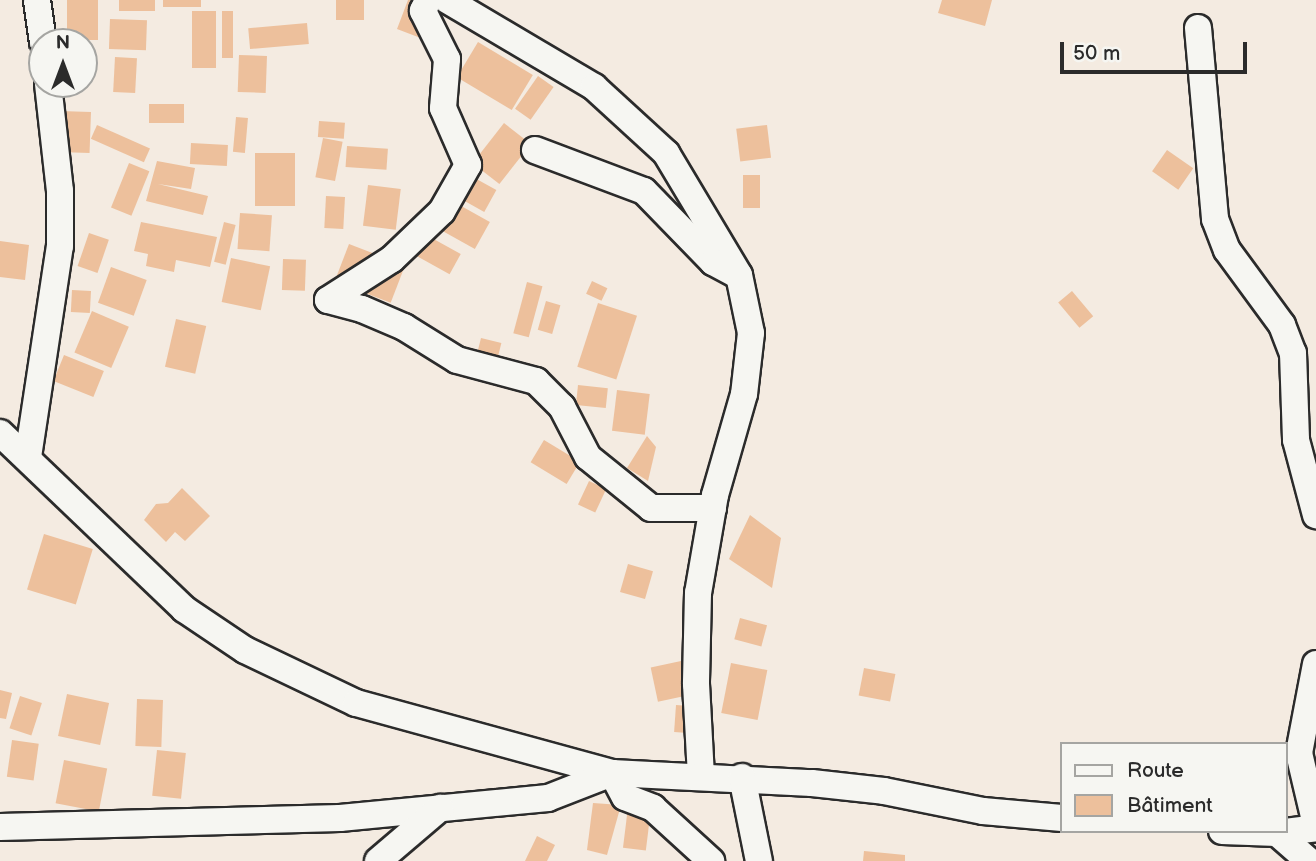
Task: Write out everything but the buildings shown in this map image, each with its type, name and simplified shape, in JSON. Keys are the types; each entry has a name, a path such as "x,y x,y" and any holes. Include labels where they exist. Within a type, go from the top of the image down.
{"street":[{"path":"37,0 41,28"},
{"path":"428,0 423,11 447,59 443,108 468,165 442,211 392,259 328,300 362,309 404,327 457,360 536,381 562,407 588,457 634,489 651,508 713,508"},
{"path":"447,0 594,87 666,153 739,275 751,333 746,382 713,508 698,593 701,776"},
{"path":"1198,27 1215,219 1227,250 1282,325 1293,353 1296,440 1316,514"},
{"path":"28,457 60,246 60,191 50,98"},
{"path":"535,150 643,191 713,262 739,275"},
{"path":"0,433 184,608 245,650 356,703 612,773 742,777 884,791 983,811 1060,818"},
{"path":"1288,831 1316,826 1298,753 1316,664"},
{"path":"0,827 340,818 548,798 612,773"},
{"path":"612,773 625,797 653,808 711,861"},
{"path":"742,777 759,861"},
{"path":"381,860 440,808"},
{"path":"1278,833 1309,861"}]}
